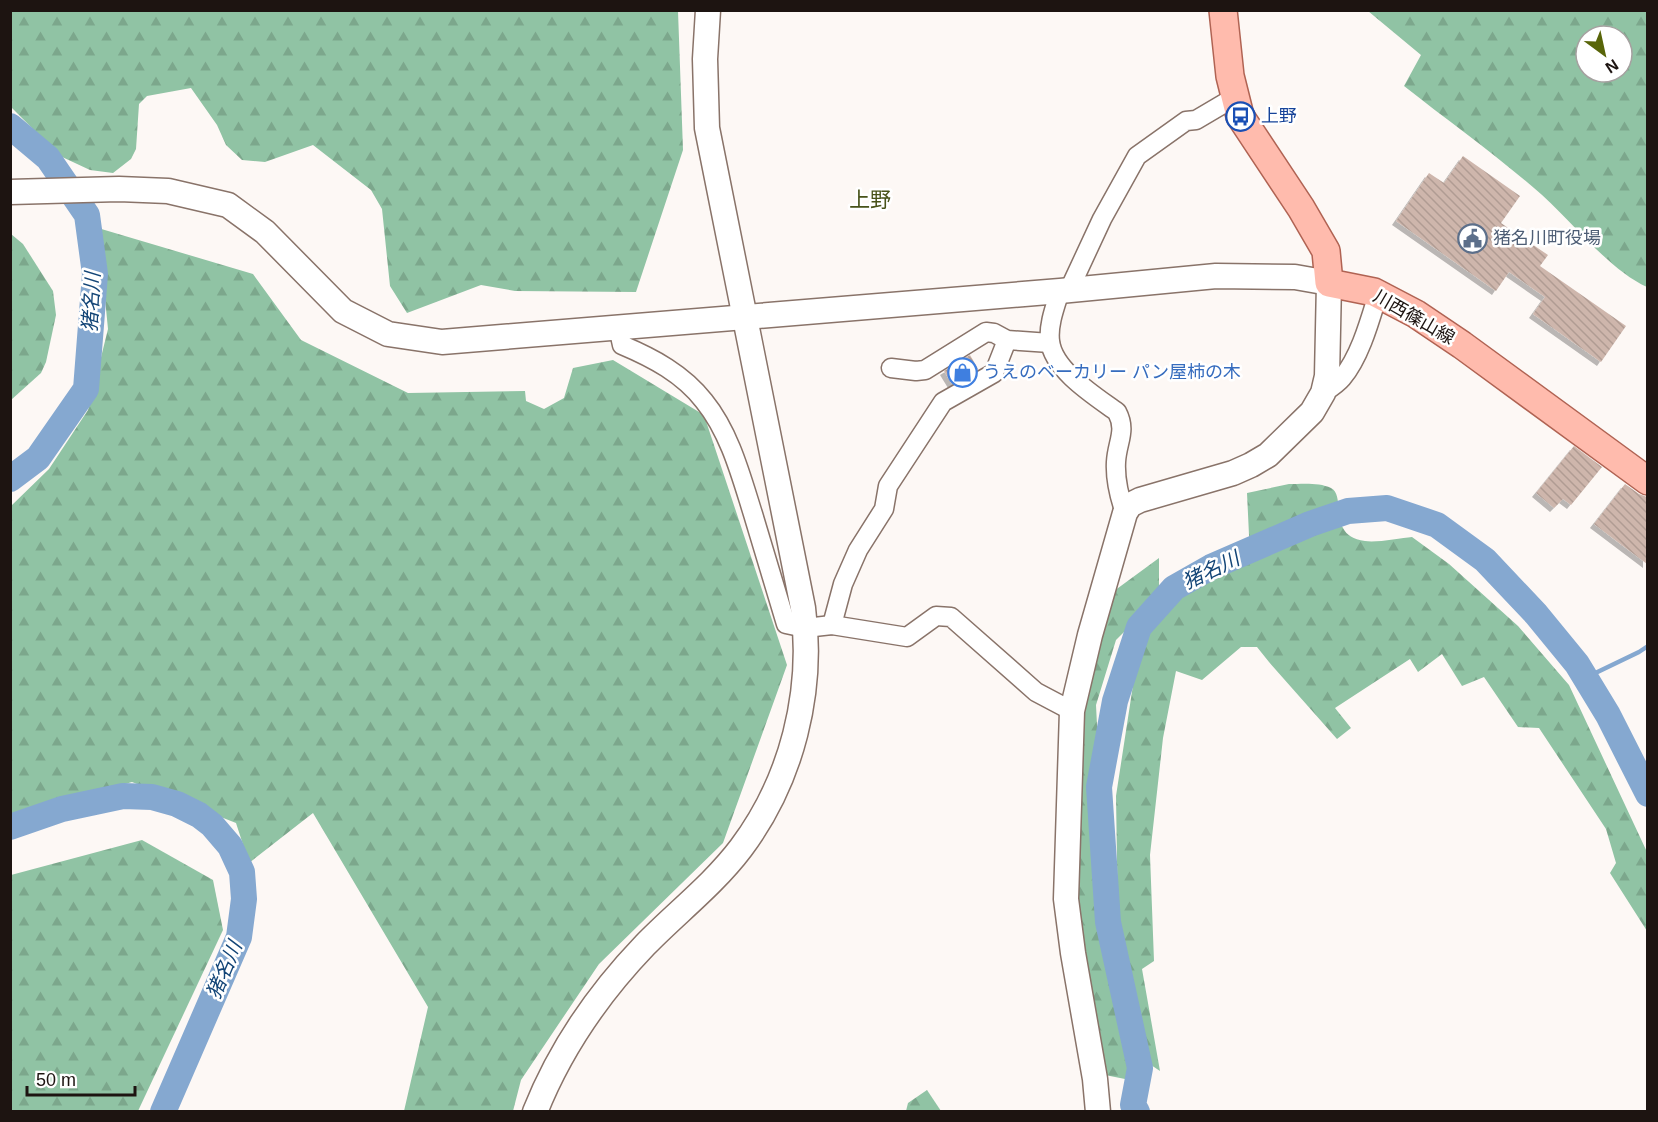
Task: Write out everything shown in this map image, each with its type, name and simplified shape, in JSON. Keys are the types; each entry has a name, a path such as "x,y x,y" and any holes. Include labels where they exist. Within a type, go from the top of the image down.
{"main road":[{"path":"1223,10 1230,76 1240,116 1301,208 1326,251 1329,283"},
{"name":"川西篠山線","path":"1329,283 1374,292 1416,314 1462,345 1647,481"}],"street":[{"path":"535,1112 561,1057 582,1021 645,946 711,882 741,849 764,813 791,749 805,683 803,608 708,128 705,59 708,10"},
{"path":"1125,513 1116,480 1121,420 1117,412 1066,373 1050,343 1051,322 1065,290 1137,156 1186,121 1197,120 1235,96"},
{"path":"10,192 119,189 168,191 228,205 265,232 343,311 388,334 442,342 1215,276 1295,277 1329,283 1327,376 1323,393 1312,412 1268,455 1251,465 1130,505 1125,513 1090,635 1072,711 1066,899 1072,952 1095,1079 1098,1112"},
{"path":"1323,393 1341,380 1350,366 1368,329 1378,294"},
{"path":"618,327 622,345 651,356 681,378 704,400 722,428 741,476 786,624 805,628 832,625 907,637 936,616 951,617 1036,692 1072,711"},
{"path":"891,368 925,370 986,332 994,333 1007,340 1050,343"},
{"path":"832,625 843,584 858,550 884,509 888,486 943,402 994,373 1007,340"}],"green space":[{"path":"10,11 678,11 683,150 636,292 515,291 481,285 407,313 390,286 382,209 371,190 313,145 265,162 242,160 226,145 217,125 191,88 147,96 139,104 136,149 131,159 113,173 90,170 60,156 11,107"},
{"path":"1368,11 1647,11 1647,287 1617,268 1518,175 1404,86 1421,55"},
{"path":"98,228 253,274 301,340 408,393 525,391 526,401 544,409 564,398 573,368 613,360 704,415 787,665 723,843 599,964 521,1080 513,1111 404,1111 428,1007 313,813 249,863 236,823 132,782 11,817 11,506 49,469 88,410 108,329"},
{"path":"11,234 23,244 53,291 56,315 46,362 41,373 11,400"},
{"path":"1289,484 1316,484 1331,488 1338,499 1341,524 1345,532 1353,538 1382,541 1412,537 1449,564 1518,626 1569,685 1647,852 1647,931 1610,873 1616,863 1606,829 1539,728 1518,727 1484,677 1462,686 1442,654 1418,672 1410,659 1335,708 1351,728 1337,739 1257,647 1241,647 1202,680 1176,671 1163,738 1150,855 1154,961 1142,969 1160,1071 1151,1065 1139,1024 1118,926 1116,796 1139,646 1180,590 1250,556 1247,493"},
{"path":"1159,558 1159,592 1152,604 1116,640 1096,705 1098,745 1090,804 1100,936 1131,1073 1130,1080 1100,1074 1073,914 1083,702 1114,591"},
{"path":"142,840 213,880 223,930 138,1111 11,1111 11,875"},
{"path":"927,1090 941,1111 906,1111 908,1103"}],"building":[{"path":"1463,156 1520,196 1501,223 1548,255 1540,266 1626,326 1601,362 1533,314 1545,297 1509,272 1496,291 1396,221 1429,173 1444,183"},
{"path":"970,355 978,369 952,384 944,371"},
{"path":"1574,446 1602,467 1571,505 1563,499 1554,508 1536,493"},
{"path":"1625,484 1647,497 1647,564 1594,524"}],"waterway":[{"name":"猪名川","path":"10,126 48,158 87,215 95,274 86,389 38,458 10,479"},
{"name":"猪名川","path":"1137,1112 1133,1105 1140,1068 1108,922 1099,787 1115,701 1139,627 1174,588 1211,567 1310,524 1348,511 1387,508 1437,525 1485,560 1536,614 1577,664 1608,715 1648,794"},
{"path":"1585,678 1648,646"},
{"name":"猪名川","path":"10,827 62,809 123,796 152,797 177,804 199,815 212,825 230,846 242,872 244,899 239,937 163,1112"}],"place":[{"name":"上野","path":"1240,116"},
{"name":"猪名川町役場","path":"1472,238"},
{"name":"うえのベーカリー パン屋柿の木","path":"962,372"}],"district":[{"name":"上野","path":"870,199"}]}
